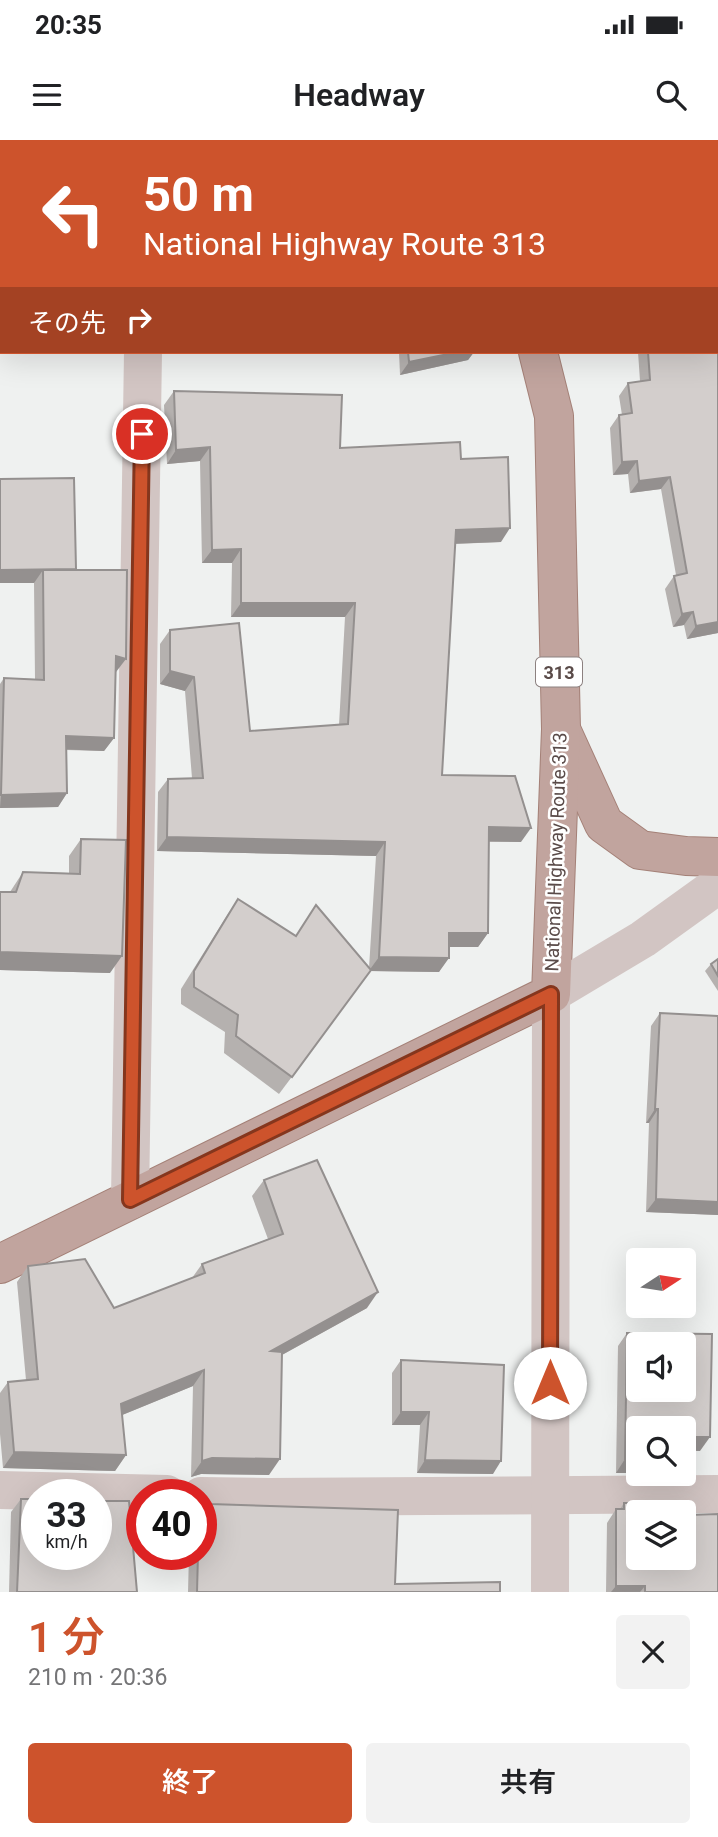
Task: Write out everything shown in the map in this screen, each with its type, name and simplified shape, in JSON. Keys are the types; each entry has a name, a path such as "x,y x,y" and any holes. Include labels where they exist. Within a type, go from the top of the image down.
{"highway":[{"name":"National Highway Route 313","path":"0,1264 551,994 561,729 554,416 538,354"},
{"path":"561,729 604,824 640,849 686,856 718,857"}],"street":[{"path":"130,1200 143,354"},
{"path":"550,1592 551,994 643,939 718,885"},
{"path":"0,1490 126,1493"},
{"path":"217,1496 718,1494"}],"building":[{"path":"408,354 448,354 409,362"},
{"path":"648,354 718,354 718,622 696,626 693,612 682,614 674,576 687,573 670,477 639,481 637,461 622,462 619,415 632,413 628,383 650,380"},
{"path":"174,391 342,395 340,448 460,442 461,459 508,457 510,528 456,530 442,775 515,776 531,828 489,827 488,933 449,933 449,958 379,957 385,842 167,837 168,779 203,778 194,677 170,671 170,630 239,623 250,731 348,724 355,603 241,603 241,549 212,550 210,447 176,450"},
{"path":"74,478 76,569 0,570 0,479"},
{"path":"43,570 127,570 126,659 116,656 114,738 66,736 67,793 1,795 4,678 44,680"},
{"path":"81,839 126,840 122,956 0,952 0,892 16,892 23,872 80,874"},
{"path":"238,899 296,936 316,905 371,970 292,1077 236,1036 238,1015 194,987 194,971"},
{"path":"718,959 718,976 711,964"},
{"path":"660,1013 718,1016 718,1202 656,1199 658,1109 655,1109"},
{"path":"317,1160 378,1292 271,1351 282,1352 280,1459 212,1458 202,1461 204,1370 121,1404 126,1455 14,1452 8,1382 38,1379 28,1266 85,1259 114,1308 205,1273 202,1264 283,1234 264,1180"},
{"path":"696,1334 712,1334 710,1437 696,1437 696,1416 626,1416 625,1459 626,1396 626,1402 696,1402"},
{"path":"401,1360 504,1365 501,1461 425,1460 429,1412 401,1412"},
{"path":"21,1499 21,1570 112,1570 112,1501 126,1501 126,1570 135,1570 137,1592 17,1592"},
{"path":"626,1503 626,1570 696,1570 696,1515 718,1514 718,1592 645,1592 645,1586 616,1586 616,1509 624,1509"},
{"path":"217,1504 398,1510 395,1584 500,1582 500,1592 197,1592 198,1570 217,1570"}],"route":[{"path":"142,434 130,1200 551,994 550,1383"}]}
